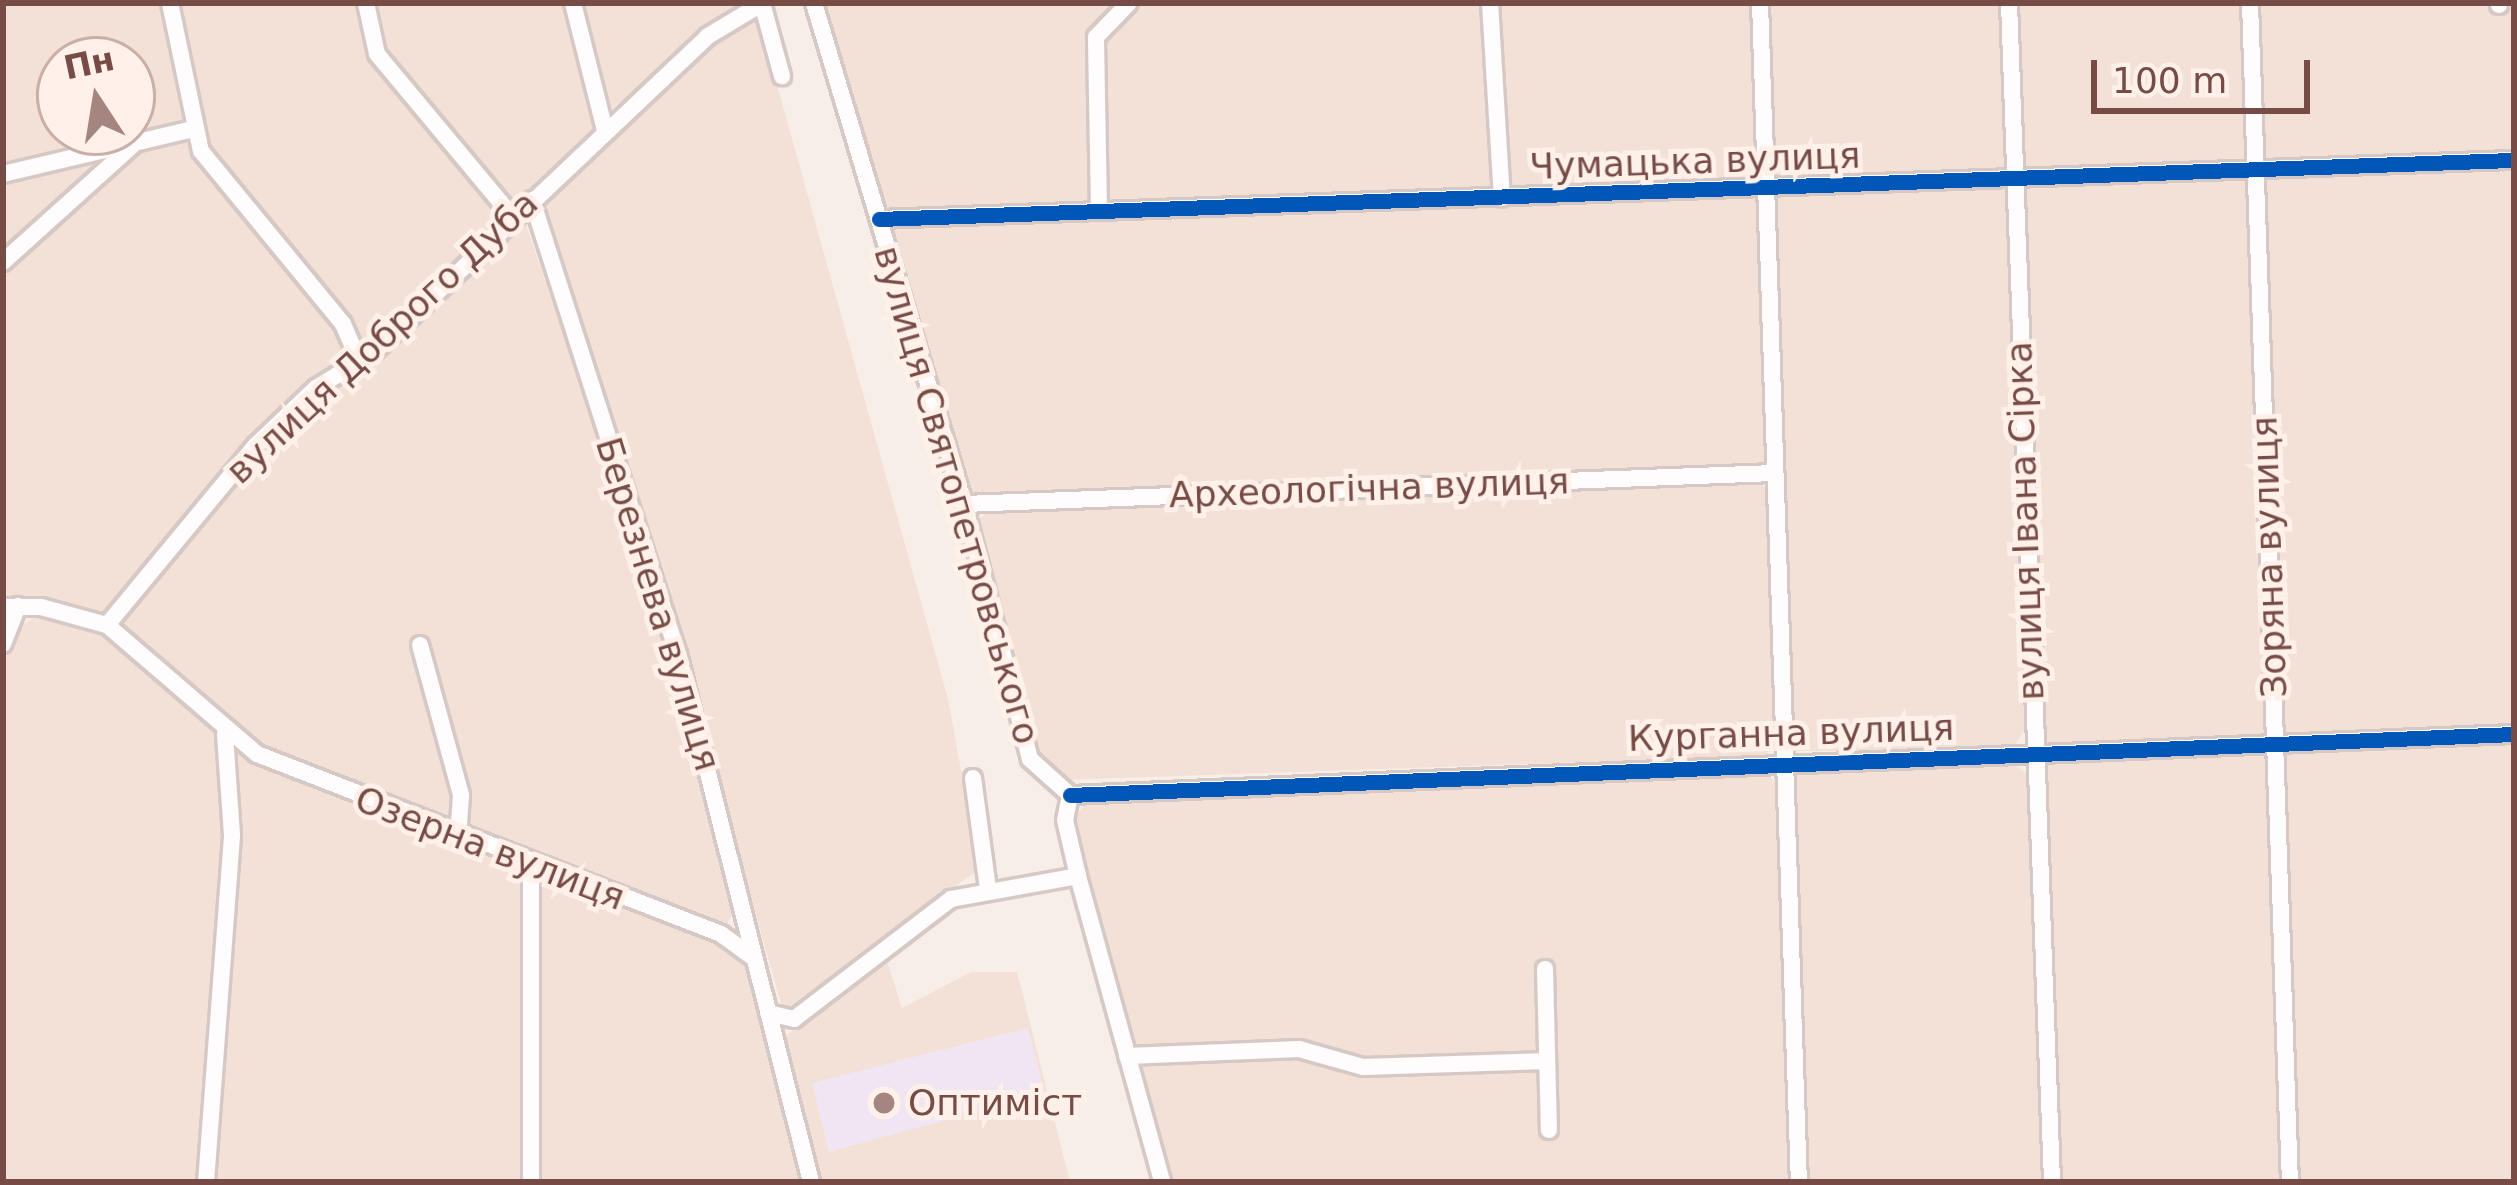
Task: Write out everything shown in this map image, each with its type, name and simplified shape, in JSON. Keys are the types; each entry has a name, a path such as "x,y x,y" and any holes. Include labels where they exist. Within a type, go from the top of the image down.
{"street":[{"path":"170,3 194,129 209,163 344,324 359,361"},
{"path":"366,3 377,54 513,217"},
{"path":"573,3 604,130"},
{"path":"762,3 782,76"},
{"name":"вулиця Доброго Дуба","path":"106,625 256,445 316,388 359,361 708,36 762,3"},
{"name":"вулиця Святопетровського","path":"814,3 964,504 1030,758 1070,795"},
{"path":"1099,212 1096,38 1129,3"},
{"path":"1490,3 1502,198"},
{"path":"1760,3 1798,1182"},
{"name":"вулиця Івана Сірка","path":"2009,3 2032,755 2052,1182"},
{"name":"Зоряна вулиця","path":"2250,3 2290,1182"},
{"path":"156,138 194,129"},
{"path":"3,173 80,156"},
{"path":"3,262 121,156"},
{"name":"Чумацька вулиця","path":"879,219 2514,160"},
{"name":"Березнева вулиця","path":"532,200 678,654 811,1182"},
{"name":"Археологічна вулиця","path":"964,504 1774,473"},
{"path":"3,644 10,606 106,625"},
{"name":"Озерна вулиця","path":"106,625 225,734 291,770 530,866 721,934 756,959"},
{"path":"420,645 461,795 458,838"},
{"path":"206,1182 232,835 225,734"},
{"name":"Курганна вулиця","path":"1070,795 2514,734"},
{"path":"973,778 988,889"},
{"path":"1070,795 1065,820 1078,877 1162,1182"},
{"path":"530,866 532,1182"},
{"path":"768,1013 794,1019 951,899 988,889 1050,887 1078,877"},
{"path":"1544,968 1549,1130"},
{"path":"1127,1056 1299,1049 1363,1067 1547,1061"}],"shaded area":[{"path":"3,3 753,3 608,111 590,138 369,347 345,346 339,363 194,507 142,583 101,613 3,601"},
{"path":"822,3 2514,3 2514,730 2048,750 2038,743 2010,195 2026,727 2011,751 1793,751 1767,459 1763,465 973,498"},
{"path":"757,13 948,699 979,869 783,1011 683,652 540,203 711,39"},
{"path":"524,219 672,655 737,903 727,925 451,829 259,749 116,622 150,589 202,511 319,391"},
{"path":"1757,479 1767,489 1777,743 1764,756 1060,780 1035,759 977,536 978,520 992,508"},
{"path":"41,613 103,630 255,759 737,952 748,967 808,1182 3,1182 3,654 19,627"},
{"path":"2514,742 2514,1182 1165,1182 1079,868 1074,819 1089,799 1766,773 1781,787 1800,771 2012,764 2030,775 2046,764"},
{"path":"887,961 902,1008 971,972 1017,972 1070,1182 820,1182 784,1037"},
{"path":"1028,1028 1045,1093 829,1152 812,1083"}],"cycle path":[{"path":"879,219 2514,160"},
{"path":"1070,795 2514,734"}],"place":[{"name":"Оптиміст","path":"884,1103"}]}
